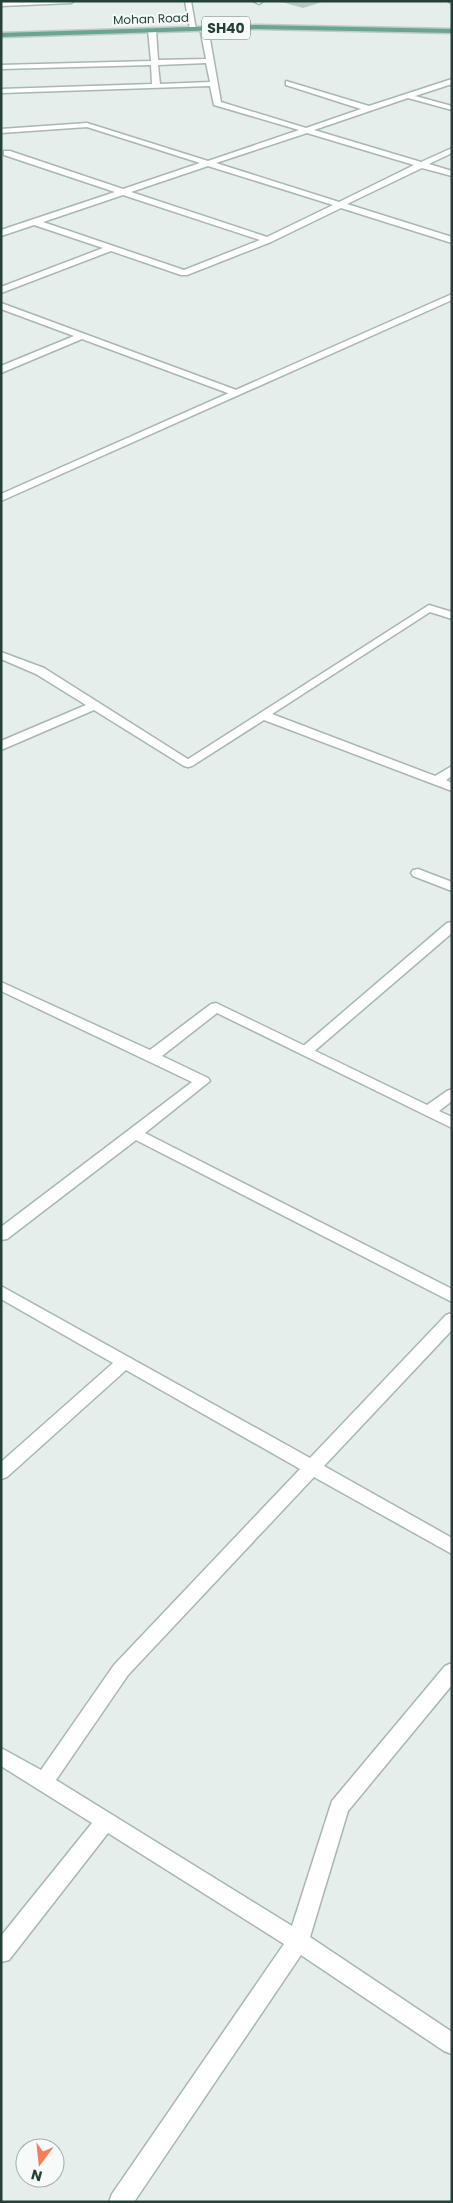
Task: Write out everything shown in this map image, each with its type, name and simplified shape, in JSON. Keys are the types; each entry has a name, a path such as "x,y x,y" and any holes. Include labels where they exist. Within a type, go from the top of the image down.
{"main road":[{"name":"Mohan Road","path":"1,35 257,27 452,31"}],"street":[{"path":"1,4 71,1"},
{"path":"188,1 194,29"},
{"path":"204,28 216,102 452,174"},
{"path":"152,30 156,85"},
{"path":"1,67 210,61"},
{"path":"1,233 452,81"},
{"path":"288,83 369,109"},
{"path":"1,91 214,84"},
{"path":"407,96 452,108"},
{"path":"1,131 87,125 452,240"},
{"path":"35,222 184,273 268,240 452,150"},
{"path":"7,153 268,240"},
{"path":"1,290 111,248"},
{"path":"1,498 452,297"},
{"path":"1,306 236,393"},
{"path":"2,369 82,336"},
{"path":"1,655 40,671 188,763 429,608 452,616"},
{"path":"1,746 95,705"},
{"path":"263,715 452,787"},
{"path":"436,781 452,770"},
{"path":"418,872 452,887"},
{"path":"306,1051 452,926"},
{"path":"1,986 203,1081 136,1134 1,1235"},
{"path":"152,1056 216,1007 452,1123"},
{"path":"429,1112 452,1094"},
{"path":"136,1134 452,1296"},
{"path":"1,1292 452,1547"},
{"path":"44,1782 122,1670 452,1319"},
{"path":"1,1472 126,1362"},
{"path":"120,2202 298,1941 339,1807 452,1671"},
{"path":"1,1756 298,1941 452,2044"},
{"path":"1,1953 106,1820"}],"building":[{"path":"278,1 322,1 322,2 303,8"}]}
